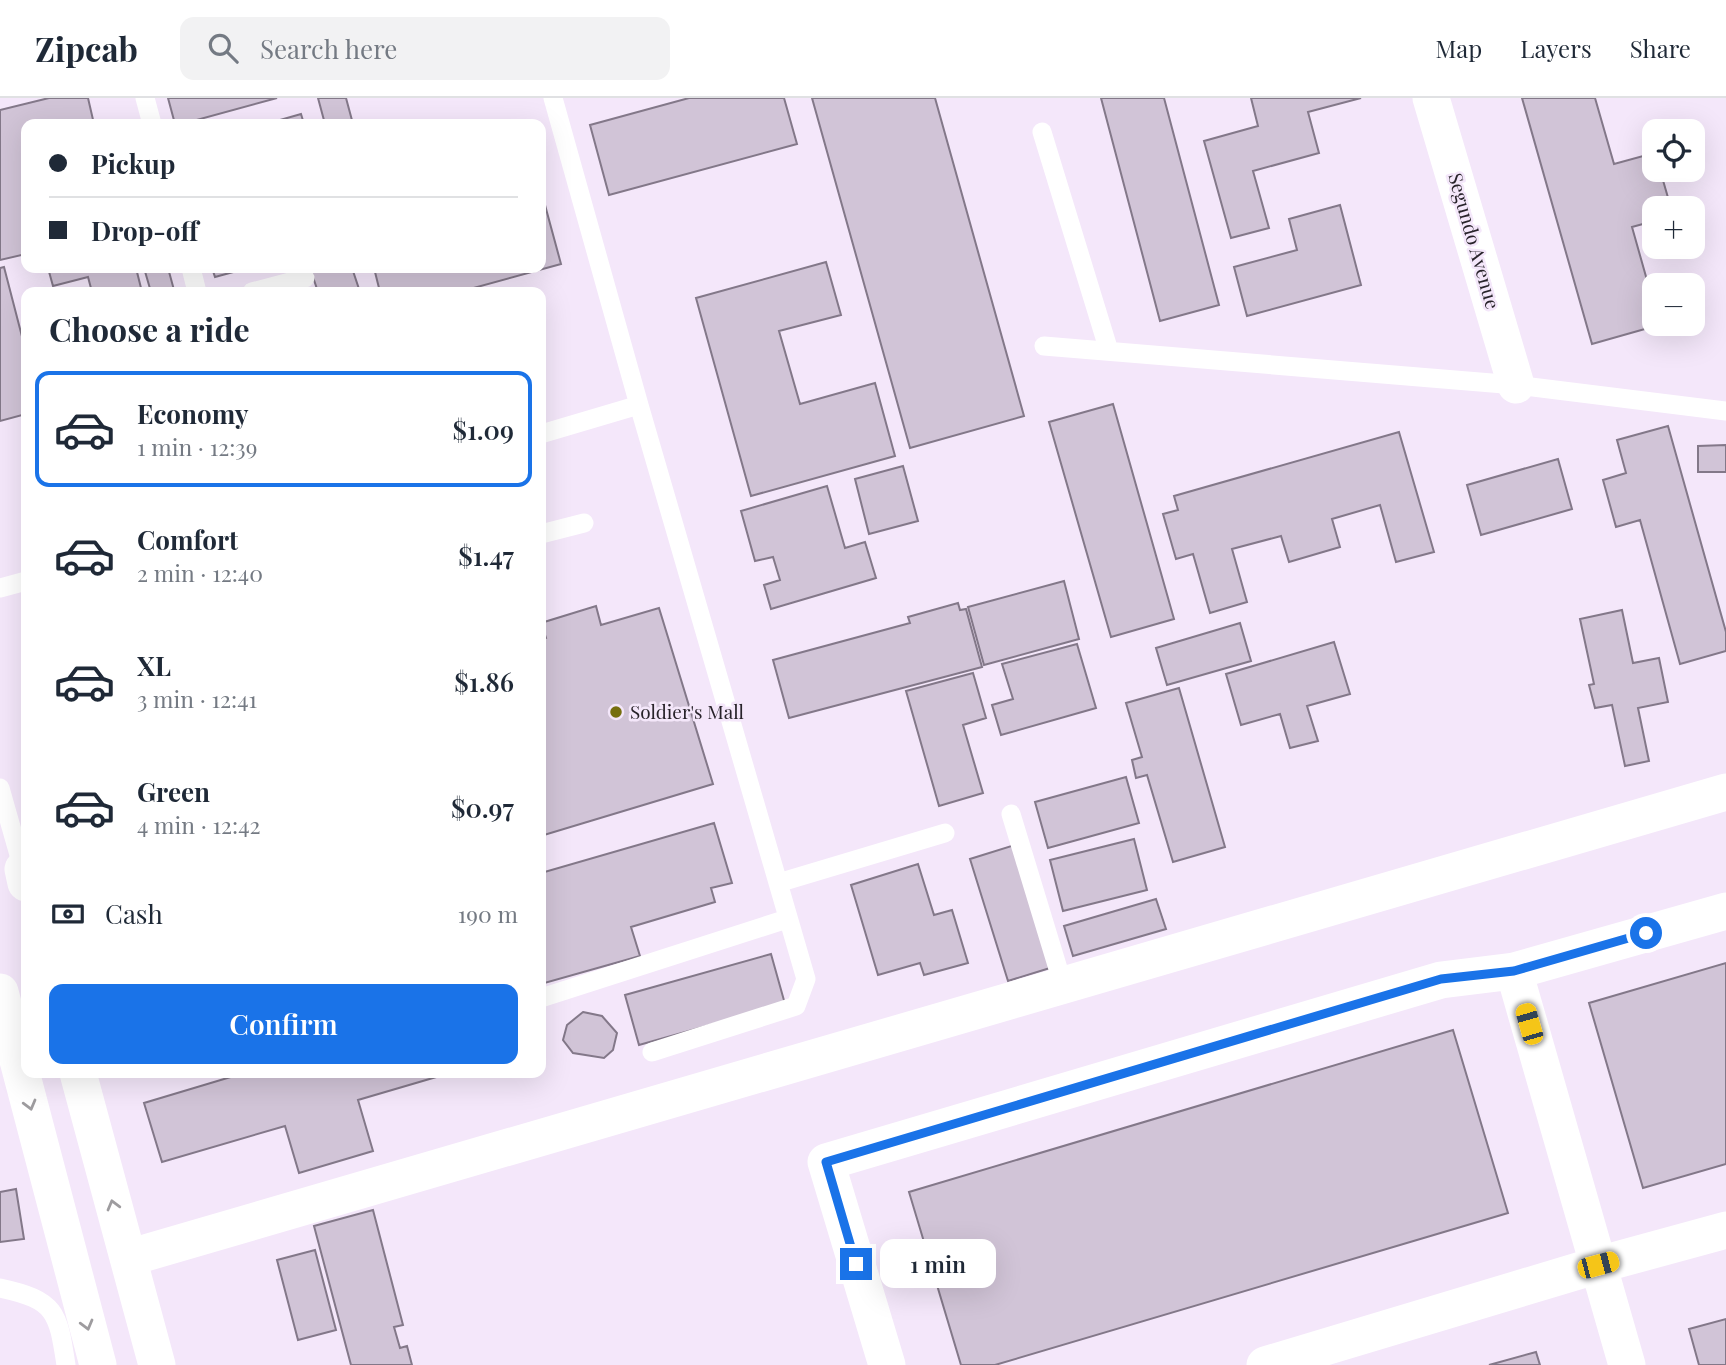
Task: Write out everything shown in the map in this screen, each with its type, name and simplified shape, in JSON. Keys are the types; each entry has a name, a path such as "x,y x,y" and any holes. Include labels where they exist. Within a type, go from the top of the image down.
{"street":[{"name":"Segundo Avenue","path":"1431,98 1516,385"},
{"path":"128,1258 1726,792"},
{"path":"887,1365 826,1162 1441,979 1514,971 1726,911"},
{"path":"1514,971 1627,1365"},
{"path":"0,992 21,1072"},
{"path":"23,1078 98,1365"},
{"path":"79,1078 157,1365"},
{"path":"1265,1365 1598,1265 1726,1230"}],"lane":[{"path":"145,98 151,119"},
{"path":"553,98 806,979 796,1006 652,1052"},
{"path":"1042,132 1109,351"},
{"path":"272,287 305,278"},
{"path":"1044,346 1516,385 1726,411"},
{"path":"546,433 639,405"},
{"path":"546,533 584,523"},
{"path":"0,588 21,582"},
{"path":"0,788 21,865"},
{"path":"1011,814 1063,985"},
{"path":"778,883 945,834"},
{"path":"546,996 787,919"},
{"path":"0,1288 29,1294 49,1308 60,1323 65,1365"}],"building":[{"path":"49,98 88,98 93,119 21,119 21,255 0,260 0,110"},
{"path":"168,98 277,98 200,119 174,119"},
{"path":"318,98 346,98 352,119 324,119"},
{"path":"689,98 784,98 797,144 609,195 590,125"},
{"path":"812,98 935,98 1024,416 910,448"},
{"path":"1101,98 1164,98 1219,305 1160,321"},
{"path":"1251,98 1361,98 1308,112 1319,153 1253,171 1269,228 1231,238 1204,141 1258,126"},
{"path":"1522,98 1595,98 1614,164 1642,156 1642,182 1663,182 1668,196 1642,196 1642,224 1632,227 1645,273 1642,273 1642,330 1592,344"},
{"path":"301,114 302,119 284,119"},
{"path":"1340,205 1361,285 1247,316 1234,267 1297,250 1289,219"},
{"path":"546,209 561,264 546,268"},
{"path":"826,262 841,315 779,331 800,404 875,383 895,456 751,496 696,298"},
{"path":"4,267 21,333 21,415 0,421 0,268"},
{"path":"49,273 137,273 141,287 91,287 88,277 53,286"},
{"path":"145,273 169,273 173,287 150,287"},
{"path":"214,273 230,273 215,277"},
{"path":"312,273 354,273 358,287 316,287"},
{"path":"375,273 528,273 477,287 379,287"},
{"path":"1113,404 1174,619 1111,637 1049,422"},
{"path":"1668,426 1726,632 1726,651 1680,664 1640,520 1616,527 1603,480 1626,473 1617,440"},
{"path":"1399,432 1434,552 1396,562 1380,505 1332,519 1340,547 1289,562 1281,536 1232,549 1247,602 1210,613 1193,554 1176,559 1163,514 1178,510 1174,496"},
{"path":"1726,445 1726,472 1698,472 1698,446"},
{"path":"1558,459 1572,509 1481,535 1467,485"},
{"path":"903,466 918,521 869,534 855,479"},
{"path":"827,486 845,548 865,542 876,578 771,609 764,585 780,580 773,557 755,561 741,511"},
{"path":"1064,581 1079,639 984,665 968,607"},
{"path":"958,603 960,610 966,609 982,667 789,718 773,660 910,623 908,617"},
{"name":"Soldier's Mall","path":"596,606 601,625 659,608 713,784 546,834 546,621"},
{"path":"1622,610 1633,663 1659,658 1668,702 1638,708 1649,761 1625,766 1612,705 1595,708 1589,685 1594,684 1580,619"},
{"path":"1240,623 1251,661 1167,685 1156,648"},
{"path":"1334,642 1350,694 1307,706 1318,741 1290,748 1280,714 1241,725 1226,674"},
{"path":"1077,644 1096,708 1001,735 992,705 1013,699 1002,664"},
{"path":"973,673 986,718 963,725 983,793 939,806 906,691"},
{"path":"1179,688 1225,847 1173,862 1147,775 1136,778 1132,760 1142,757 1126,703"},
{"path":"1126,777 1139,823 1048,848 1035,802"},
{"path":"714,823 732,883 711,888 715,902 631,927 640,956 546,983 546,872"},
{"path":"1134,839 1147,890 1063,911 1050,860"},
{"path":"1018,844 1050,968 1008,981 970,859"},
{"path":"918,864 934,915 952,910 968,963 924,975 920,963 878,975 851,885"},
{"path":"1156,899 1166,929 1073,956 1064,926"},
{"path":"771,954 785,1004 639,1045 625,995"},
{"path":"1726,963 1726,1164 1643,1188 1589,1003"},
{"path":"583,1012 602,1016 617,1033 613,1050 604,1058 573,1053 563,1040 567,1025"},
{"path":"1453,1030 1508,1213 995,1365 961,1365 909,1192"},
{"path":"227,1078 433,1078 358,1100 373,1151 299,1173 285,1126 162,1162 144,1103"},
{"path":"16,1189 24,1239 0,1242 0,1192"},
{"path":"373,1210 403,1325 394,1327 400,1348 407,1346 412,1365 351,1365 314,1226"},
{"path":"315,1250 336,1330 298,1340 277,1260"},
{"path":"1726,1319 1726,1365 1699,1365 1689,1329"},
{"path":"1536,1352 1540,1365 1489,1365"}],"place":[{"name":"Soldier's Mall","path":"616,712"}],"route":[{"path":"856,1264 826,1162 1441,979 1514,971 1646,933"}]}
